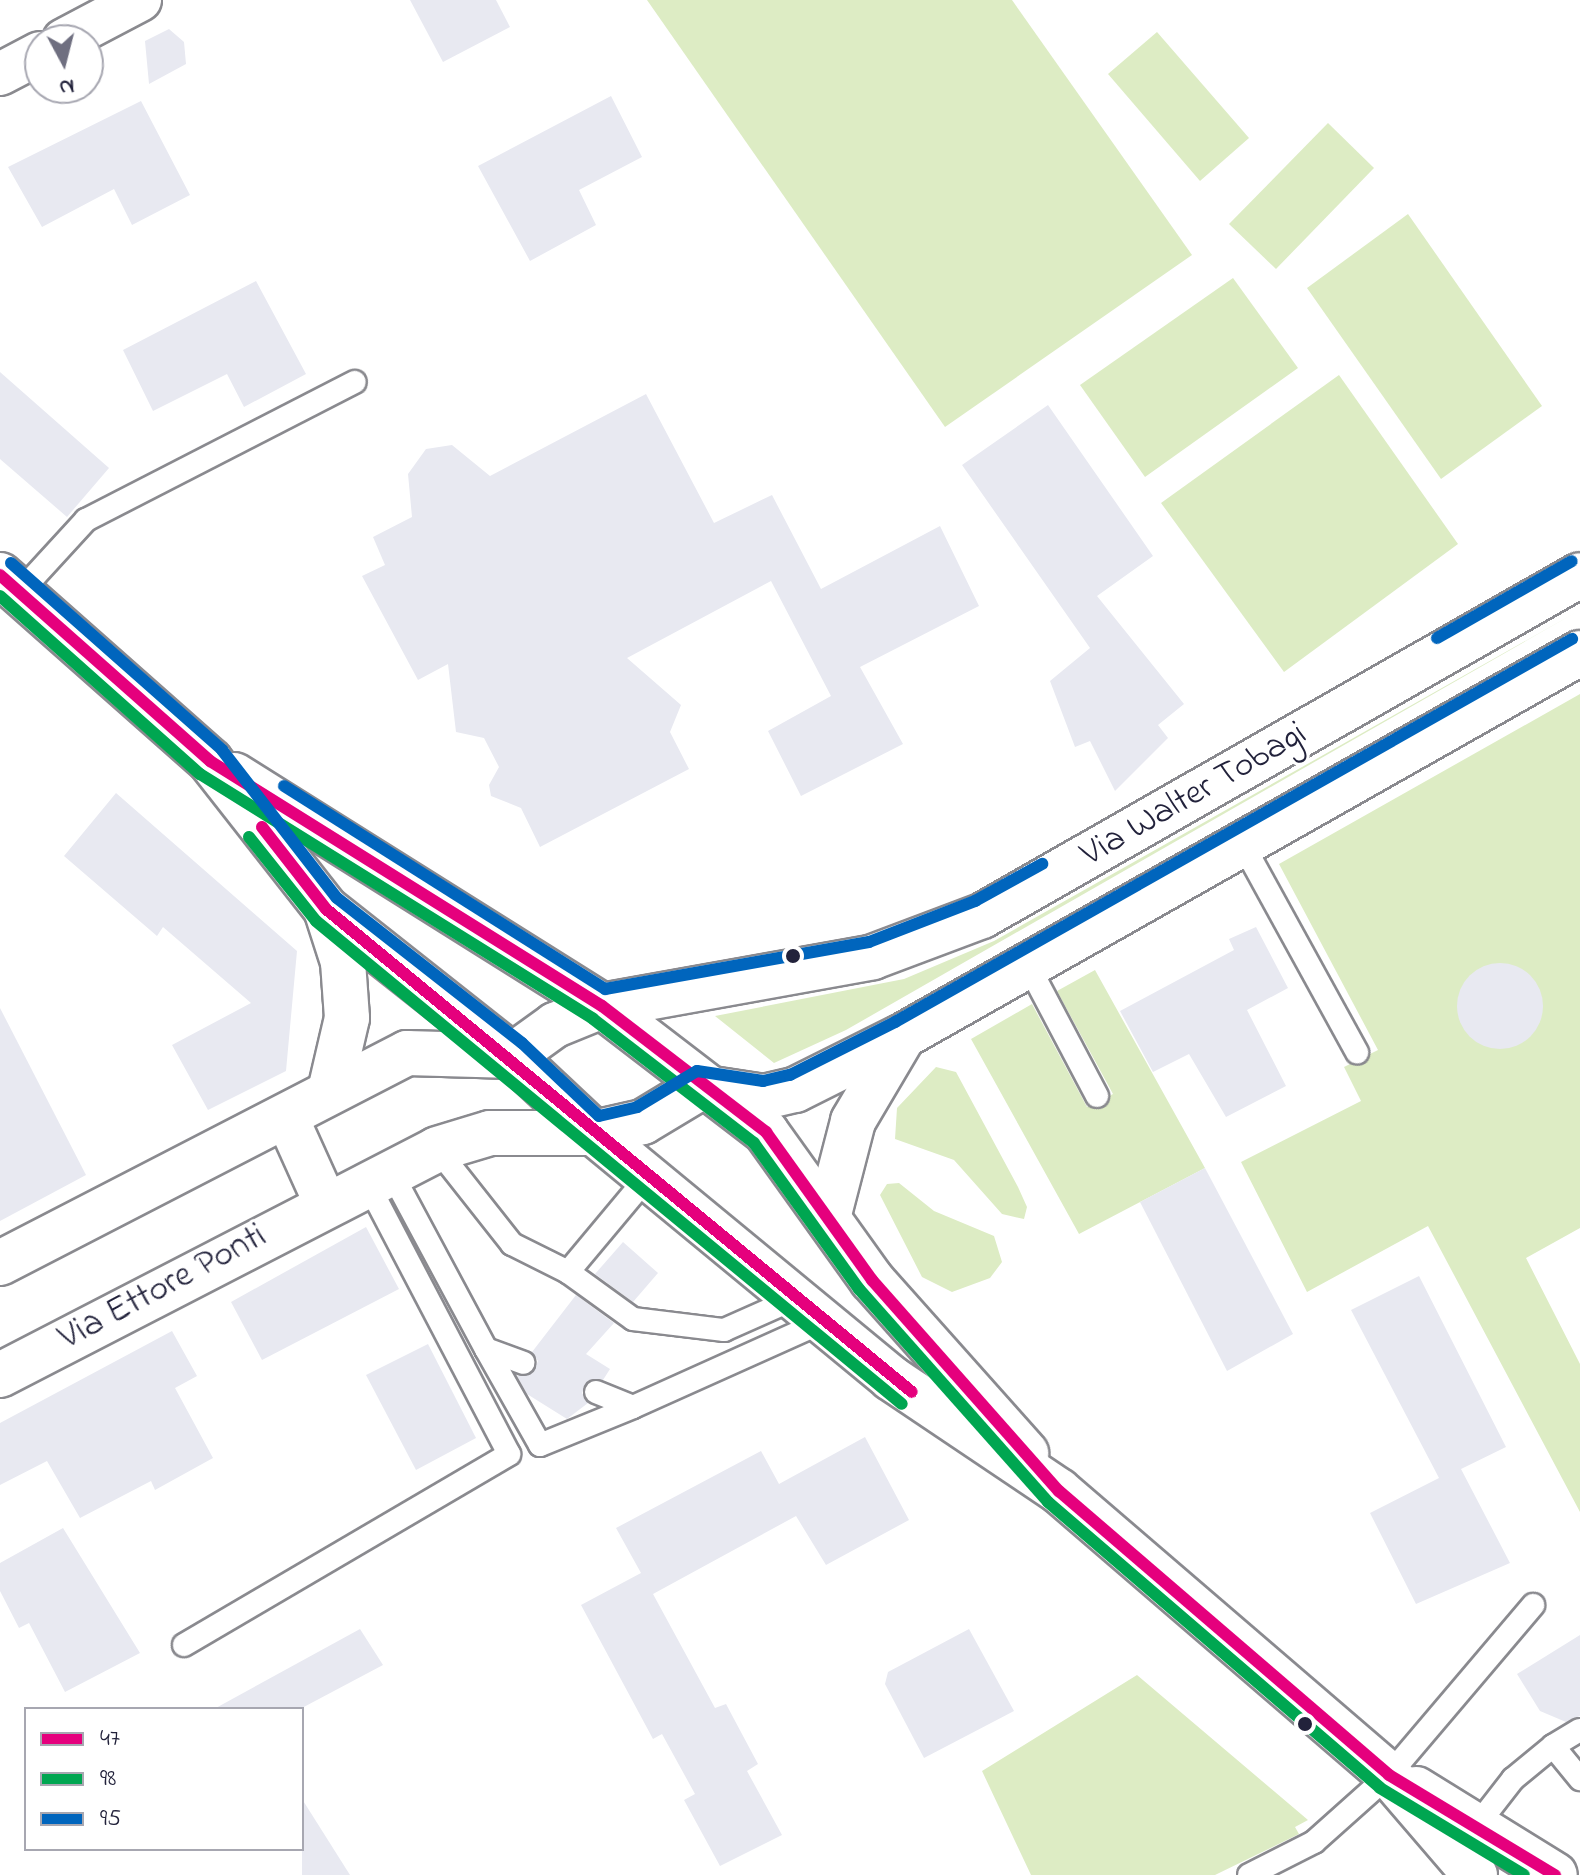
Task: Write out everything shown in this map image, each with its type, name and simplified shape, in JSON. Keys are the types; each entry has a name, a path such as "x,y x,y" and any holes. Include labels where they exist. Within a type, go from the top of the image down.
{"main road":[{"name":"Via Walter Tobagi","path":"512,1056 555,1025 602,1006 873,957 982,916 1580,575"},
{"path":"10,584 210,761 602,1006 701,1087 766,1132 872,1280 966,1380 1059,1491"},
{"name":"Via Walter Tobagi","path":"701,1087 764,1097 795,1090 903,1036 1580,653"},
{"path":"210,761 326,909 429,997 512,1056 594,1133 649,1175 891,1378 1059,1491 1389,1775 1475,1875"},
{"path":"326,909 343,962 347,1018 330,1091"},
{"name":"Via Walter Tobagi","path":"828,1218 853,1121 903,1036"},
{"path":"0,1263 287,1118 330,1091 407,1053 512,1056"},
{"name":"Via Ettore Ponti","path":"0,1375 325,1202 437,1149 490,1133 594,1133 643,1122 701,1087"},
{"path":"1389,1775 1478,1824 1555,1875"}],"street":[{"path":"94,24 140,0"},
{"path":"0,74 24,61"},
{"path":"287,1118 325,1202"}],"lane":[{"path":"10,584 86,520 355,382"},
{"path":"1242,843 1357,1052"},
{"path":"1028,965 1097,1096"},
{"path":"437,1149 512,1244 568,1272 633,1319 724,1330 808,1310"},
{"path":"568,1272 649,1175"},
{"path":"380,1178 486,1349 540,1445 633,1407 808,1310"},
{"path":"184,1645 509,1454 380,1178"},
{"path":"486,1349 524,1363"},
{"path":"596,1392 633,1407"},
{"path":"1249,1875 1314,1842 1389,1775 1533,1605"},
{"path":"1478,1824 1513,1779 1553,1746 1580,1730"},
{"path":"1553,1746 1580,1779"}],"green space":[{"path":"647,0 1012,0 1192,255 945,427"},
{"path":"1157,32 1249,138 1200,181 1108,74"},
{"path":"1328,123 1374,168 1276,269 1229,224"},
{"path":"1408,214 1542,406 1441,479 1307,288"},
{"path":"1233,278 1298,368 1145,477 1080,385"},
{"path":"1339,375 1458,544 1284,672 1161,503"},
{"path":"1580,610 846,1030 774,1063 715,1016 904,979 994,941"},
{"path":"1580,694 1580,1228 1526,1258 1580,1364 1580,1512 1428,1226 1307,1292 1241,1162 1361,1101 1344,1067 1378,1050 1279,864"},
{"path":"1095,970 1205,1168 1079,1234 971,1039 1032,1004 1087,1107 1113,1094 1057,991"},
{"path":"936,1067 956,1072 1018,1187 1027,1207 1024,1219 1002,1214 954,1160 895,1139 897,1108"},
{"path":"899,1183 934,1211 994,1236 1002,1262 990,1278 952,1292 922,1277 880,1195 887,1184"},
{"path":"1137,1675 1308,1820 1295,1827 1299,1834 1215,1875 1031,1875 982,1771"}],"building":[{"path":"410,0 496,0 510,27 443,62"},
{"path":"169,29 184,42 186,64 149,84 145,41"},
{"path":"611,96 642,157 579,190 596,225 530,261 478,166"},
{"path":"141,101 190,195 132,225 114,189 42,227 8,167"},
{"path":"256,281 306,374 244,407 227,374 153,411 123,350"},
{"path":"0,372 109,468 67,517 0,459"},
{"path":"646,394 714,523 772,495 821,589 940,526 979,606 860,667 903,744 801,796 768,731 831,696 771,581 627,658 681,705 670,732 689,769 540,847 521,808 491,796 489,785 499,767 484,738 456,732 448,664 418,680 362,576 385,565 373,537 412,517 408,474 426,449 452,445 490,476"},
{"path":"1048,405 1153,556 1097,596 1184,704 1158,725 1168,738 1115,791 1090,741 1075,747 1050,681 1090,648 962,465"},
{"path":"116,793 297,951 286,1071 208,1110 172,1045 251,1003 163,927 157,936 64,856"},
{"path":"1256,927 1288,988 1247,1010 1286,1086 1226,1117 1189,1054 1153,1072 1120,1011 1234,950 1229,939"},
{"path":"1500,963 1516,967 1530,976 1539,990 1543,1006 1539,1022 1530,1036 1516,1045 1500,1049 1484,1045 1470,1036 1461,1022 1457,1006 1461,990 1470,976 1484,967"},
{"path":"0,1008 86,1175 0,1221"},
{"path":"1205,1168 1293,1334 1227,1371 1140,1202"},
{"path":"366,1227 399,1289 262,1360 231,1302"},
{"path":"623,1242 658,1273 633,1302 595,1274"},
{"path":"1419,1276 1506,1447 1461,1469 1510,1563 1416,1604 1370,1513 1439,1478 1351,1310"},
{"path":"576,1295 614,1323 586,1354 610,1369 603,1380 587,1382 582,1393 588,1403 567,1419 527,1394 517,1376 533,1373 538,1361 532,1352"},
{"path":"172,1331 197,1376 175,1388 213,1458 155,1490 151,1481 80,1518 47,1461 0,1485 0,1423"},
{"path":"428,1344 476,1438 416,1470 366,1375"},
{"path":"865,1437 909,1520 826,1565 796,1516 653,1594 715,1708 726,1704 758,1764 747,1771 782,1835 720,1866 684,1800 695,1794 662,1734 653,1739 581,1605 641,1573 616,1528 761,1451 779,1484"},
{"path":"63,1528 140,1653 65,1692 29,1623 19,1628 0,1591 0,1563"},
{"path":"360,1629 383,1665 304,1707 218,1707"},
{"path":"969,1629 1014,1711 924,1758 885,1684 888,1672"},
{"path":"1580,1635 1580,1716 1566,1722 1540,1711 1517,1674"},
{"path":"304,1802 350,1875 302,1875 304,1851"}],"transit line":[{"name":"95","path":"1437,638 1572,561"},
{"name":"95","path":"11,563 222,750 337,898 522,1043 599,1116 637,1107 697,1071 763,1081 790,1075 895,1022 1572,639"},
{"name":"47","path":"0,575 210,761 602,1006 766,1132 872,1280 1059,1491 1389,1775 1555,1875"},
{"name":"98","path":"0,596 200,774 593,1019 754,1143 859,1289 1048,1502 1380,1788 1524,1875"},
{"name":"95","path":"284,786 605,989 869,942 975,901 1042,864"},
{"name":"47","path":"262,827 326,909 912,1392"},
{"name":"98","path":"249,837 316,921 902,1404"}]}
